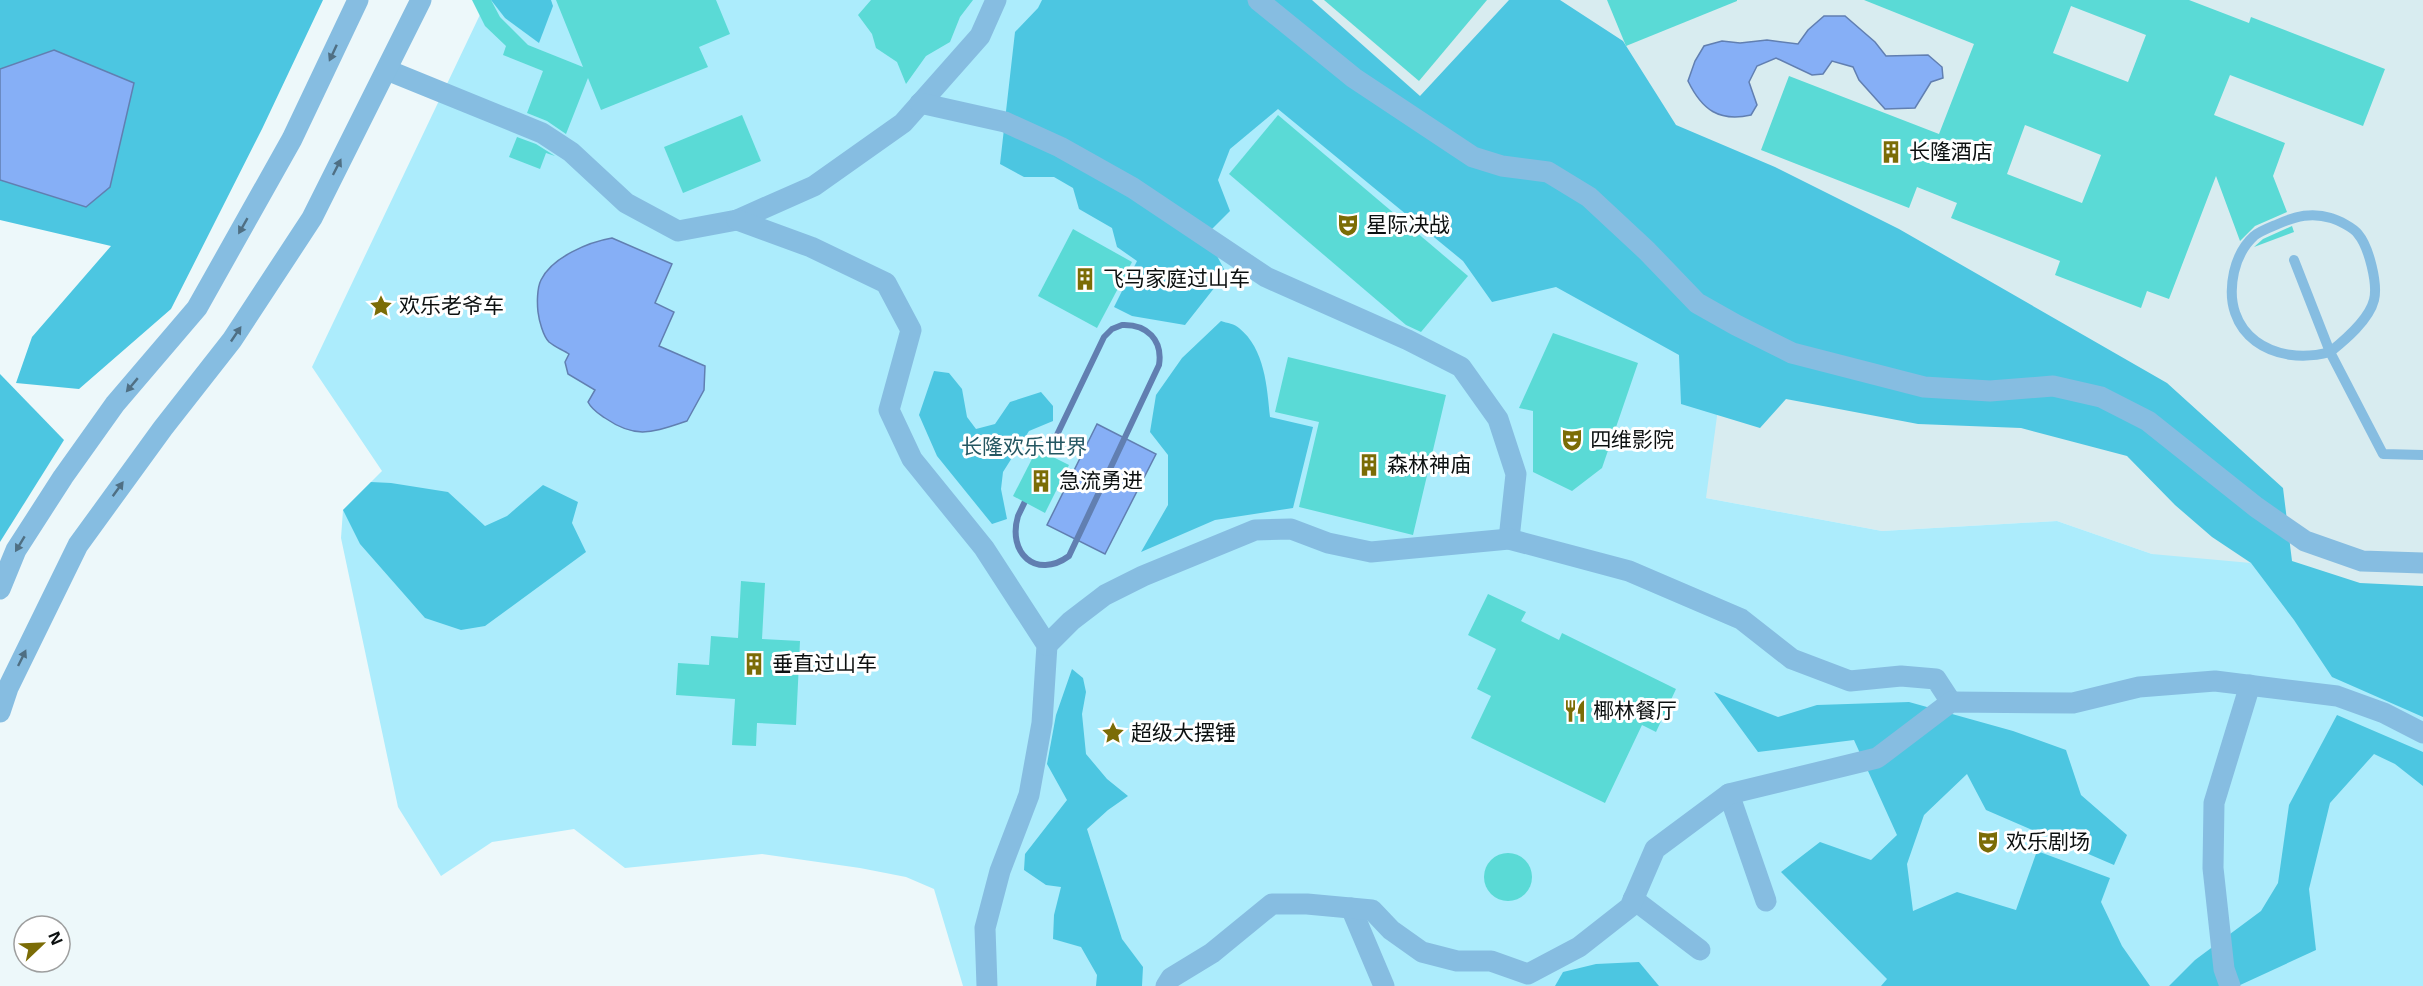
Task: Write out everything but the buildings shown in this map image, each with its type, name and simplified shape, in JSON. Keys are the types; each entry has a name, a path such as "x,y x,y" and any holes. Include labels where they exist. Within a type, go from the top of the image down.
{"street":[{"path":"0,589 16,550 63,477 116,404 197,308 292,140 358,0"},
{"path":"0,712 8,688 78,545 163,428 232,340 312,218 421,0"},
{"path":"387,70 542,133 571,152 626,203 678,231 737,220 814,186 903,123 980,36 996,0"},
{"path":"1258,0 1354,78 1473,157 1502,166 1548,172 1589,197 1647,251 1697,303 1792,353 1924,387 1990,391 2053,386 2101,397 2148,421 2256,507 2305,541 2362,561 2414,562 2423,548"},
{"path":"920,103 1005,122 1060,147 1133,188 1266,277 1408,340 1461,367 1498,419 1516,474 1509,539"},
{"path":"737,220 811,247 886,283 911,330 889,410 912,459 984,548 1047,645 1042,723 1029,795 1000,871 985,928 987,986"},
{"path":"1047,645 1071,621 1105,595 1143,576 1255,530 1291,529 1328,543 1371,552 1509,539 1629,571 1741,619 1792,659 1850,681 1900,676 1936,679 1951,702"},
{"path":"1166,986 1171,978 1212,953 1272,904 1372,910 1391,930 1422,952 1456,961 1491,961 1529,980 1630,907 1655,849 1729,794 1877,759 1951,702 2073,703 2139,687 2215,681 2337,696 2384,713 2423,733"},
{"path":"2230,986 2224,969 2213,868 2214,803 2250,685"},
{"path":"1729,794 1766,901"},
{"path":"1633,899 1700,950"},
{"path":"1351,908 1384,986"}],"lane":[{"path":"2309,214 2333,218 2358,234 2372,267 2374,301 2355,332 2330,352 2313,356 2293,356 2270,350 2250,336 2234,313 2231,285 2238,258 2254,235 2283,222 2309,214"},
{"path":"2294,260 2330,352 2384,454 2423,455"}],"shaded area":[{"path":"0,0 323,0 262,129 171,309 79,389 16,383 32,337 111,246 0,220"},
{"path":"491,0 551,0 553,6 539,43 505,18"},
{"path":"1042,0 1312,0 1420,96 1509,0 1560,0 1623,41 1676,125 1775,167 1899,229 2167,383 2283,488 2292,561 2360,583 2423,586 2423,717 2332,677 2294,620 2251,563 2212,537 2175,505 2127,456 2021,428 1918,424 1786,399 1760,428 1681,404 1679,355 1556,287 1492,302 1463,261 1278,109 1230,149 1218,180 1230,211 1206,235 1226,273 1185,325 1132,316 1114,307 1137,261 1117,247 1112,228 1079,209 1073,188 1054,177 1024,177 1000,164 1015,32 1038,8"},
{"path":"1191,0 2423,0 2423,641 2057,521 1882,531 1706,498"},
{"path":"1824,16 1845,16 1875,42 1886,56 1928,55 1942,67 1943,78 1931,82 1915,108 1885,109 1859,80 1853,67 1832,61 1823,74 1812,75 1776,58 1757,66 1749,82 1757,105 1751,115 1730,117 1713,112 1699,100 1693,91 1688,81 1695,61 1704,46 1722,41 1740,43 1767,40 1798,44 1808,30"},
{"path":"54,50 134,83 110,187 86,207 0,180 0,69"},
{"path":"612,238 672,264 655,303 674,312 659,346 705,366 704,390 687,421 645,432 636,432 616,425 593,409 588,402 595,390 568,374 565,362 569,354 549,342 543,332 538,312 538,296 541,280 546,272 572,252"},
{"path":"1221,321 1237,327 1248,337 1254,347 1263,369 1270,417 1313,427 1293,508 1215,520 1141,552 1168,505 1168,455 1150,432 1156,395 1182,358"},
{"path":"934,371 949,373 962,389 967,417 976,429 995,424 1010,402 1041,392 1053,406 1053,421 1029,431 1003,472 1001,489 1007,519 992,524 937,456 919,415"},
{"path":"0,374 64,440 0,542"},
{"path":"1097,424 1156,454 1105,554 1047,525"},
{"path":"371,482 448,492 485,526 507,516 543,485 578,502 572,523 586,552 485,626 461,630 425,618 360,544 343,510"},
{"path":"1072,669 1083,678 1086,692 1082,714 1086,754 1107,779 1128,796 1087,829 1122,939 1143,967 1142,986 1096,986 1097,975 1081,947 1053,939 1054,915 1061,887 1046,885 1024,870 1025,854 1067,800 1047,764 1056,715"},
{"path":"1714,692 1778,717 1817,705 1909,702 2013,731 2066,750 2081,795 2127,835 2114,865 1986,810 1967,774 1924,815 1907,864 1913,911 1957,892 2016,910 2037,851 2110,878 2101,902 2122,946 2150,986 1881,986 1887,979 1781,872 1820,842 1871,860 1897,835 1854,740 1758,752"},
{"path":"2337,715 2423,752 2423,786 2395,764 2374,754 2330,803 2309,889 2316,950 2238,986 2169,986 2195,960 2261,911 2278,883 2289,805"},
{"path":"1639,962 1659,986 1555,986 1563,972 1596,964"}],"green space":[{"name":"长隆欢乐世界","path":"487,0 1191,0 1724,364 1706,498 1882,531 2057,521 2152,554 2251,563 2423,641 2423,986 963,986 934,889 906,877 762,854 625,868 574,829 492,842 441,876 398,807 341,538 343,510 382,471 312,367"}],"waterway":[{"path":"1122,325 1139,327 1151,335 1158,348 1159,365 1069,556 1057,563 1035,564 1027,559 1017,541 1018,516 1104,337 1112,329 1122,325"}],"place":[{"name":"长隆酒店","path":"1891,152"},
{"name":"星际决战","path":"1348,225"},
{"name":"飞马家庭过山车","path":"1085,279"},
{"name":"欢乐老爷车","path":"381,306"},
{"name":"四维影院","path":"1572,440"},
{"name":"森林神庙","path":"1369,465"},
{"name":"急流勇进","path":"1041,481"},
{"name":"垂直过山车","path":"754,664"},
{"name":"椰林餐厅","path":"1575,711"},
{"name":"超级大摆锤","path":"1113,733"},
{"name":"欢乐剧场","path":"1988,842"}]}
